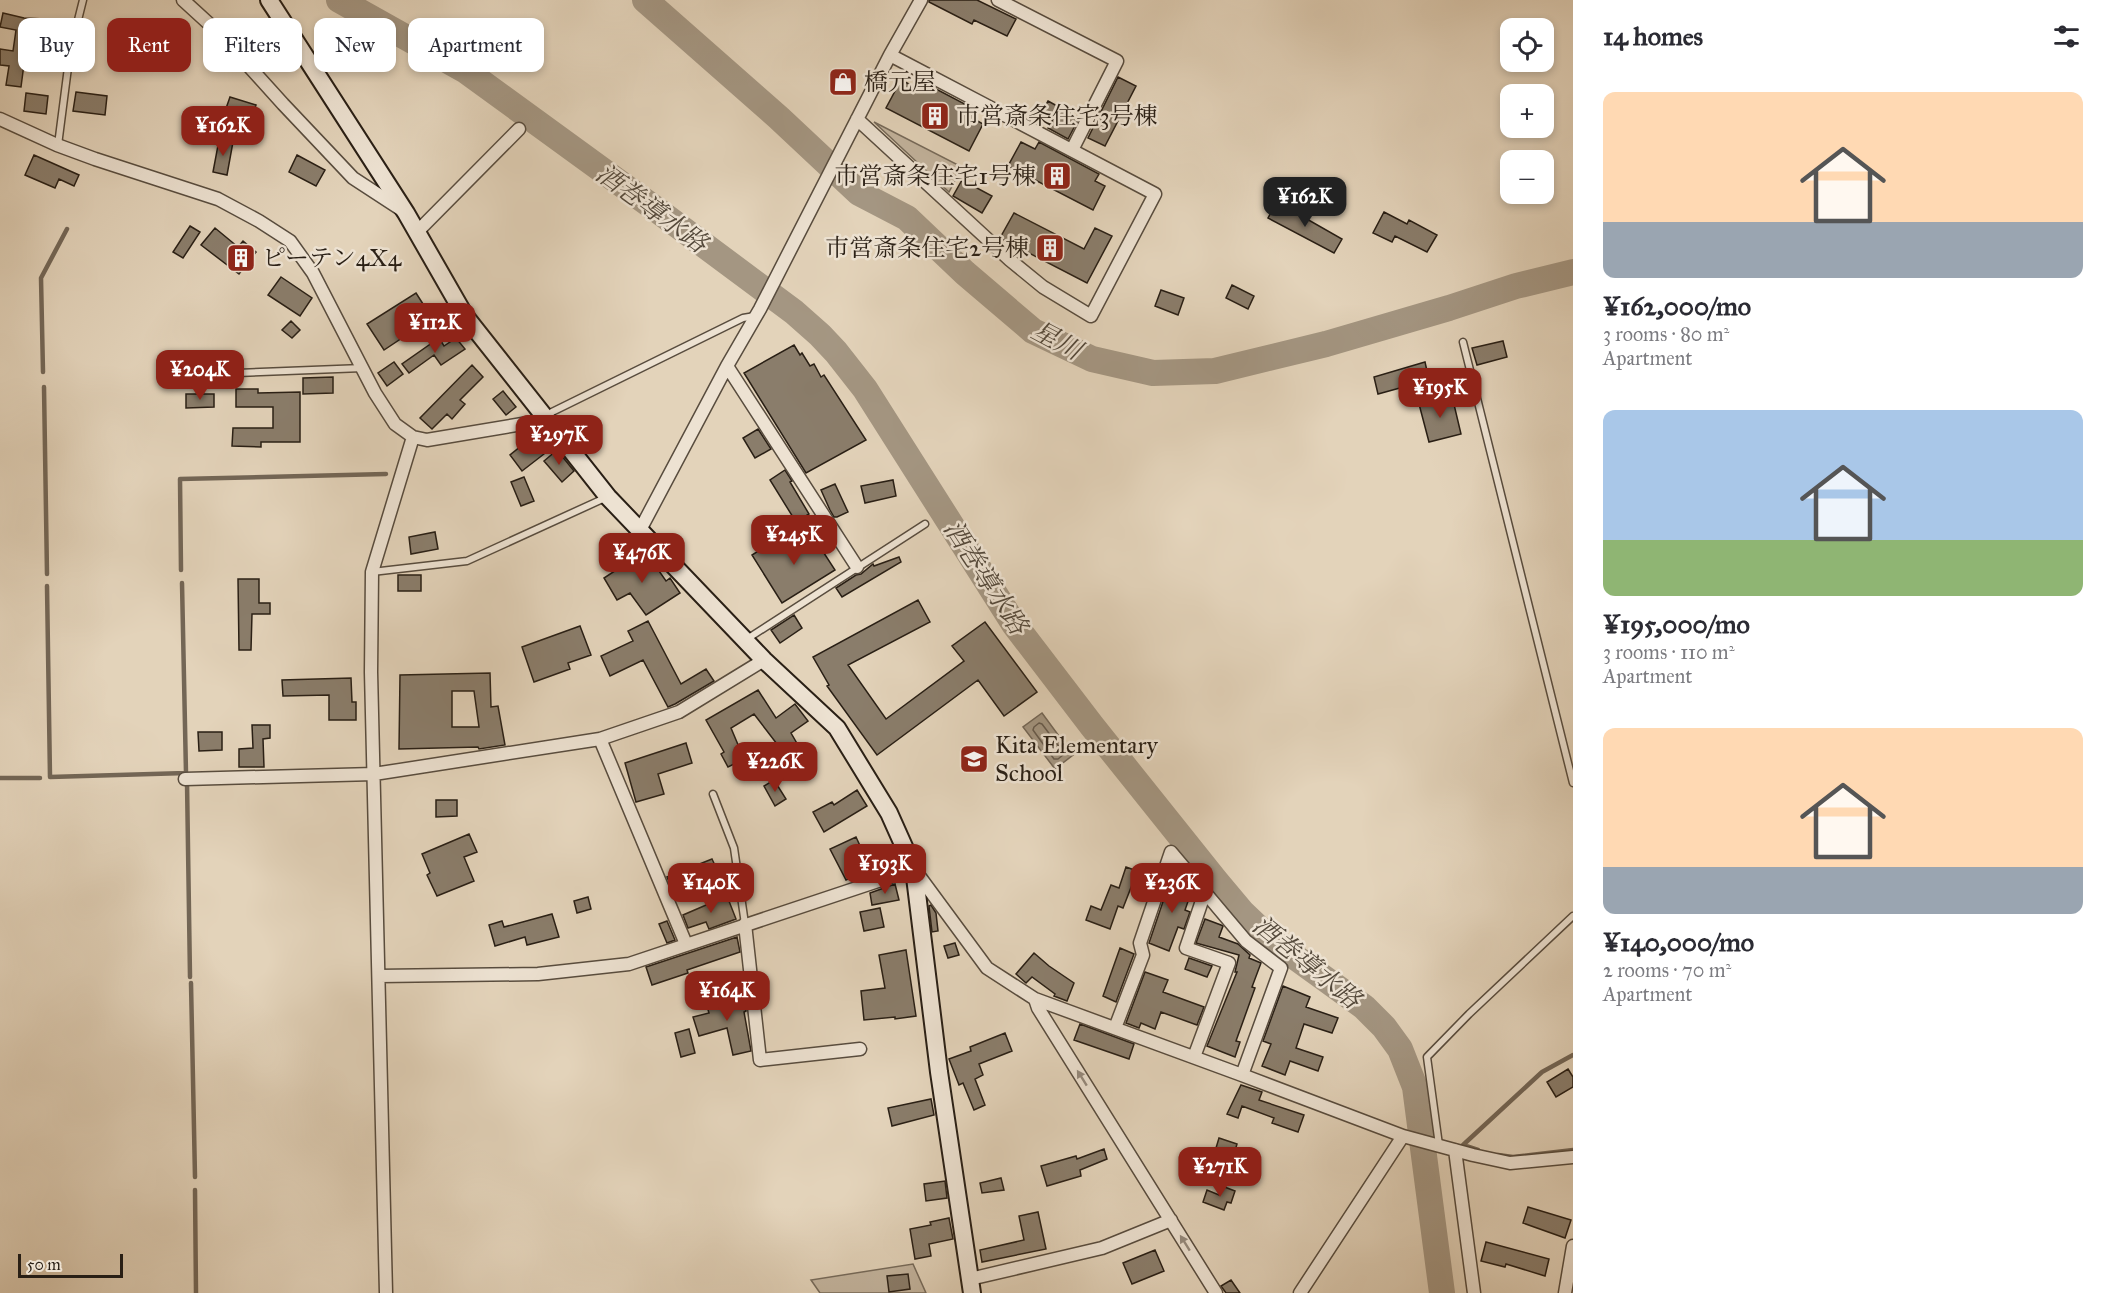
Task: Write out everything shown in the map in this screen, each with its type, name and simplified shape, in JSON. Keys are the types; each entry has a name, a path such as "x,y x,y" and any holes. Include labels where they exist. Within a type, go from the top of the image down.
{"street":[{"path":"183,0 218,32 353,178 406,213"},
{"path":"269,0 406,213 465,316 608,497 764,660 837,728 889,813 914,869 987,968 1035,999 1407,1137 1510,1163 1573,1157"},
{"path":"640,530 758,312 890,55 921,0"},
{"path":"998,0 1117,61 1072,150"},
{"path":"856,121 1010,260 1043,287 1091,316 1155,194 890,55"},
{"path":"0,119 57,145 95,159 218,199 290,241 313,273 375,393 395,424 413,437 427,440 546,420"},
{"path":"417,232 519,129"},
{"path":"727,366 857,567"},
{"path":"386,1293 371,672 372,572 413,437"},
{"path":"184,779 374,774 600,739 679,712 764,660"},
{"path":"600,739 686,944"},
{"path":"1115,1028 1143,955 1140,943 1171,852 1246,941 1281,968 1242,1075"},
{"path":"379,976 538,974 629,964 914,869"},
{"path":"914,869 939,1072 971,1286 1102,1248 1171,1220"},
{"path":"1194,1057 1228,963 1186,948 1205,892"},
{"path":"745,924 760,1060 860,1048"},
{"path":"1035,999 1038,1008 1216,1293"},
{"path":"1300,1293 1407,1137"},
{"path":"1455,1150 1474,1293"},
{"path":"1565,1293 1573,1246"}],"lane":[{"path":"57,145 70,52 83,0"},
{"path":"546,420 552,412 758,312"},
{"path":"1463,342 1573,783"},
{"path":"188,375 363,368"},
{"path":"372,572 467,561 608,497"},
{"path":"746,640 925,524"},
{"path":"713,794 734,848 745,924"},
{"path":"1436,1145 1427,1057 1573,916"}],"shaded area":[{"path":"874,122 962,167 949,192"},
{"path":"913,1264 926,1293 820,1293 811,1280"}],"water":[{"path":"1042,713 1073,755 1055,769 1023,727"}],"building":[{"path":"929,0 977,0 1016,19 1007,36 974,20 972,24"},
{"path":"3,13 24,18 18,18 18,72 23,72 21,87 6,85 9,66 0,65 0,49 13,51 16,30 0,27"},
{"path":"1118,77 1136,86 1105,146 1088,138"},
{"name":"市営斎条住宅3号棟","path":"901,80 915,87 919,80 978,111 974,119 983,124 969,151 886,108"},
{"path":"76,92 107,96 105,115 73,111"},
{"path":"26,93 48,96 46,114 24,111"},
{"path":"230,97 256,105 249,125 223,117"},
{"path":"1048,101 1079,118 1068,139 1048,128 1053,119 1041,114"},
{"path":"219,140 233,142 227,175 213,172"},
{"name":"市営斎条住宅1号棟","path":"1021,142 1035,149 1039,142 1099,174 1095,181 1105,186 1093,210 1008,166"},
{"path":"34,155 79,175 74,186 59,179 55,188 25,175"},
{"path":"297,155 325,170 316,186 289,172"},
{"path":"962,180 992,196 982,213 953,196"},
{"path":"1277,202 1342,239 1334,253 1268,218"},
{"path":"1384,212 1407,224 1409,220 1437,235 1427,252 1395,236 1392,242 1373,233"},
{"name":"市営斎条住宅2号棟","path":"1014,213 1084,249 1095,228 1112,236 1087,283 1000,238"},
{"path":"190,226 200,232 183,258 173,252"},
{"path":"215,228 238,247 243,241 256,252 239,274 201,245"},
{"path":"281,277 312,298 300,316 268,295"},
{"path":"1232,285 1254,296 1248,309 1226,298"},
{"path":"1161,290 1184,298 1178,315 1155,306"},
{"path":"416,293 432,318 384,350 367,324"},
{"path":"291,321 300,330 292,338 282,330"},
{"path":"439,338 444,346 456,338 465,349 441,365 434,355 409,373 402,364"},
{"path":"1503,341 1507,357 1477,365 1472,348"},
{"path":"794,345 810,366 814,364 821,377 824,375 866,440 806,473 744,373"},
{"path":"394,362 403,374 387,386 378,373"},
{"path":"1425,362 1429,380 1378,394 1374,377"},
{"path":"472,365 483,377 460,400 465,404 452,419 447,414 432,429 420,418"},
{"path":"333,377 333,393 303,394 303,378"},
{"path":"236,389 258,389 258,393 300,392 300,442 261,442 261,447 232,446 233,428 273,428 273,407 236,407"},
{"path":"503,391 516,407 506,415 493,399"},
{"path":"186,394 214,394 214,407 186,408"},
{"path":"1452,396 1461,434 1429,442 1419,404"},
{"path":"758,429 771,449 755,458 743,438"},
{"path":"531,438 544,454 522,471 510,455"},
{"path":"557,450 574,471 562,482 544,461"},
{"path":"785,470 809,514 796,522 770,480"},
{"path":"524,477 534,501 521,506 511,482"},
{"path":"893,480 896,496 865,503 861,486"},
{"path":"835,484 848,512 837,517 834,517 821,490"},
{"path":"809,530 835,570 782,603 752,555 774,541 779,550"},
{"path":"435,532 438,549 411,554 409,537"},
{"path":"645,551 666,581 670,578 680,593 646,615 630,593 617,600 604,578"},
{"path":"899,557 901,562 842,597 836,588 861,574 873,564 874,566"},
{"path":"398,575 421,575 421,591 398,591"},
{"path":"238,579 259,579 259,603 270,603 270,614 252,614 251,650 239,650"},
{"path":"918,600 930,622 848,665 886,719 964,661 952,646 985,622 1037,692 1004,716 978,680 877,755 827,686 829,685 813,657"},
{"path":"794,615 802,628 780,643 771,630"},
{"path":"648,621 681,684 706,669 714,681 668,707 643,660 610,676 601,656 633,641 628,631"},
{"path":"580,626 591,655 568,663 570,669 534,682 522,647"},
{"path":"490,673 491,707 498,706 505,745 479,749 478,747 399,749 400,675","holes":["452,691 474,691 479,727 452,727"]},
{"path":"351,678 352,702 356,702 356,720 329,720 329,695 283,696 282,680"},
{"path":"758,690 776,718 795,704 808,721 791,733 806,759 791,768 794,773 778,782 769,767 787,757 754,714 731,728 744,759 728,767 721,754 724,752 706,720"},
{"path":"252,725 270,725 270,738 263,739 264,767 239,767 239,749 253,748"},
{"path":"198,732 222,732 222,750 199,751"},
{"path":"686,743 692,763 658,774 664,794 636,802 625,763"},
{"path":"774,780 786,799 775,806 764,786"},
{"path":"857,790 867,806 824,832 813,812 832,802 834,805"},
{"path":"436,800 457,800 457,816 436,817"},
{"path":"469,834 477,852 464,857 474,881 437,896 427,875 430,873 422,854"},
{"path":"856,837 861,848 851,853 861,873 846,880 830,849"},
{"path":"712,859 719,874 686,886 687,889 674,894 667,877"},
{"path":"1126,867 1140,872 1136,886 1132,885 1123,908 1118,906 1110,929 1086,920 1091,906 1101,910 1111,885 1119,888"},
{"path":"1171,878 1186,883 1192,890 1185,910 1190,912 1184,929 1178,927 1169,951 1149,943"},
{"path":"895,884 899,900 872,905 870,893"},
{"path":"727,896 736,919 709,929 706,922 688,928 683,915"},
{"path":"588,897 591,909 577,913 574,901"},
{"path":"931,905 936,913 938,931 932,932 929,906"},
{"path":"880,908 884,927 864,931 860,912"},
{"path":"552,914 559,937 527,945 525,937 495,946 489,925 502,921 504,927"},
{"path":"1205,919 1223,926 1219,937 1238,944 1250,955 1249,958 1261,963 1252,987 1255,988 1236,1041 1240,1042 1235,1057 1207,1046 1237,972 1235,972 1239,955 1196,943"},
{"path":"667,921 675,940 667,943 659,924"},
{"path":"737,937 740,952 652,985 646,967"},
{"path":"955,943 959,955 948,958 944,946"},
{"path":"1120,948 1134,954 1116,1002 1103,996"},
{"path":"906,950 916,1016 864,1020 861,991 885,988 879,955"},
{"path":"1034,953 1074,983 1067,1001 1054,996 1055,994 1032,977 1026,983 1016,974"},
{"path":"1189,958 1212,966 1207,977 1185,969"},
{"path":"1145,972 1168,980 1163,992 1204,1007 1197,1025 1161,1012 1155,1029 1141,1023 1139,1028 1126,1023"},
{"path":"1283,986 1310,997 1306,1007 1338,1018 1332,1033 1304,1024 1296,1048 1323,1057 1318,1071 1290,1061 1285,1075 1262,1066 1271,1044 1263,1041"},
{"path":"744,994 746,1011 744,1012 751,1051 733,1055 727,1028 699,1036 693,1017 709,1013 706,1003"},
{"path":"1080,1024 1134,1044 1129,1059 1074,1040"},
{"path":"689,1029 695,1053 681,1057 675,1033"},
{"path":"1005,1033 1012,1051 979,1064 983,1075 975,1079 985,1105 974,1110 963,1083 959,1085 949,1059 971,1051 970,1047"},
{"path":"1568,1069 1573,1077 1573,1087 1556,1097 1547,1082"},
{"path":"1241,1085 1262,1092 1259,1100 1304,1115 1298,1132 1272,1123 1274,1118 1242,1106 1238,1118 1227,1114"},
{"path":"931,1099 934,1115 892,1126 888,1108"},
{"path":"1219,1138 1237,1144 1231,1164 1213,1158"},
{"path":"1104,1149 1107,1159 1080,1170 1081,1176 1047,1186 1041,1166 1076,1156 1077,1159"},
{"path":"1001,1178 1004,1190 982,1193 980,1183"},
{"path":"945,1181 947,1198 926,1201 924,1184"},
{"path":"1222,1186 1235,1191 1231,1203 1227,1202 1224,1210 1203,1202 1207,1190 1219,1195"},
{"path":"1528,1207 1571,1220 1565,1238 1523,1223"},
{"path":"1038,1212 1046,1249 982,1262 980,1250 1024,1240 1019,1216"},
{"path":"949,1218 953,1239 929,1244 931,1256 915,1259 910,1229 931,1225 930,1222"},
{"path":"1486,1242 1549,1259 1545,1276 1506,1264 1505,1267 1481,1261"},
{"path":"1155,1250 1164,1271 1132,1284 1123,1263"},
{"path":"908,1274 910,1289 889,1292 887,1276"},
{"path":"1231,1280 1240,1293 1226,1293 1221,1286"}],"waterway":[{"name":"酒巻導水路","path":"339,0 466,71 794,312 836,352 865,389 1014,624 1216,881 1242,912 1270,939 1364,1007 1384,1027 1400,1049 1415,1087 1442,1293"},
{"name":"星川","path":"645,0 779,118 859,193 907,218 965,273 1033,331 1092,359 1153,373 1215,371 1326,344 1516,286 1573,272"},
{"path":"43,372 41,278 67,229"},
{"path":"44,387 47,574"},
{"path":"181,570 180,479 386,474"},
{"path":"47,586 50,777 186,773 182,583"},
{"path":"0,778 40,778"},
{"path":"187,782 190,977"},
{"path":"191,983 195,1177"},
{"path":"1478,1150 1463,1145 1542,1072 1573,1055"},
{"path":"1498,1155 1513,1157 1573,1150"},
{"path":"195,1190 196,1293"}],"place":[{"name":"橋元屋","path":"843,82"},
{"name":"市営斎条住宅3号棟","path":"935,116"},
{"name":"市営斎条住宅1号棟","path":"1057,176"},
{"name":"市営斎条住宅2号棟","path":"1050,248"},
{"name":"ピーテン4X4","path":"241,258"},
{"name":"Kita Elementary School","path":"974,759"}]}
